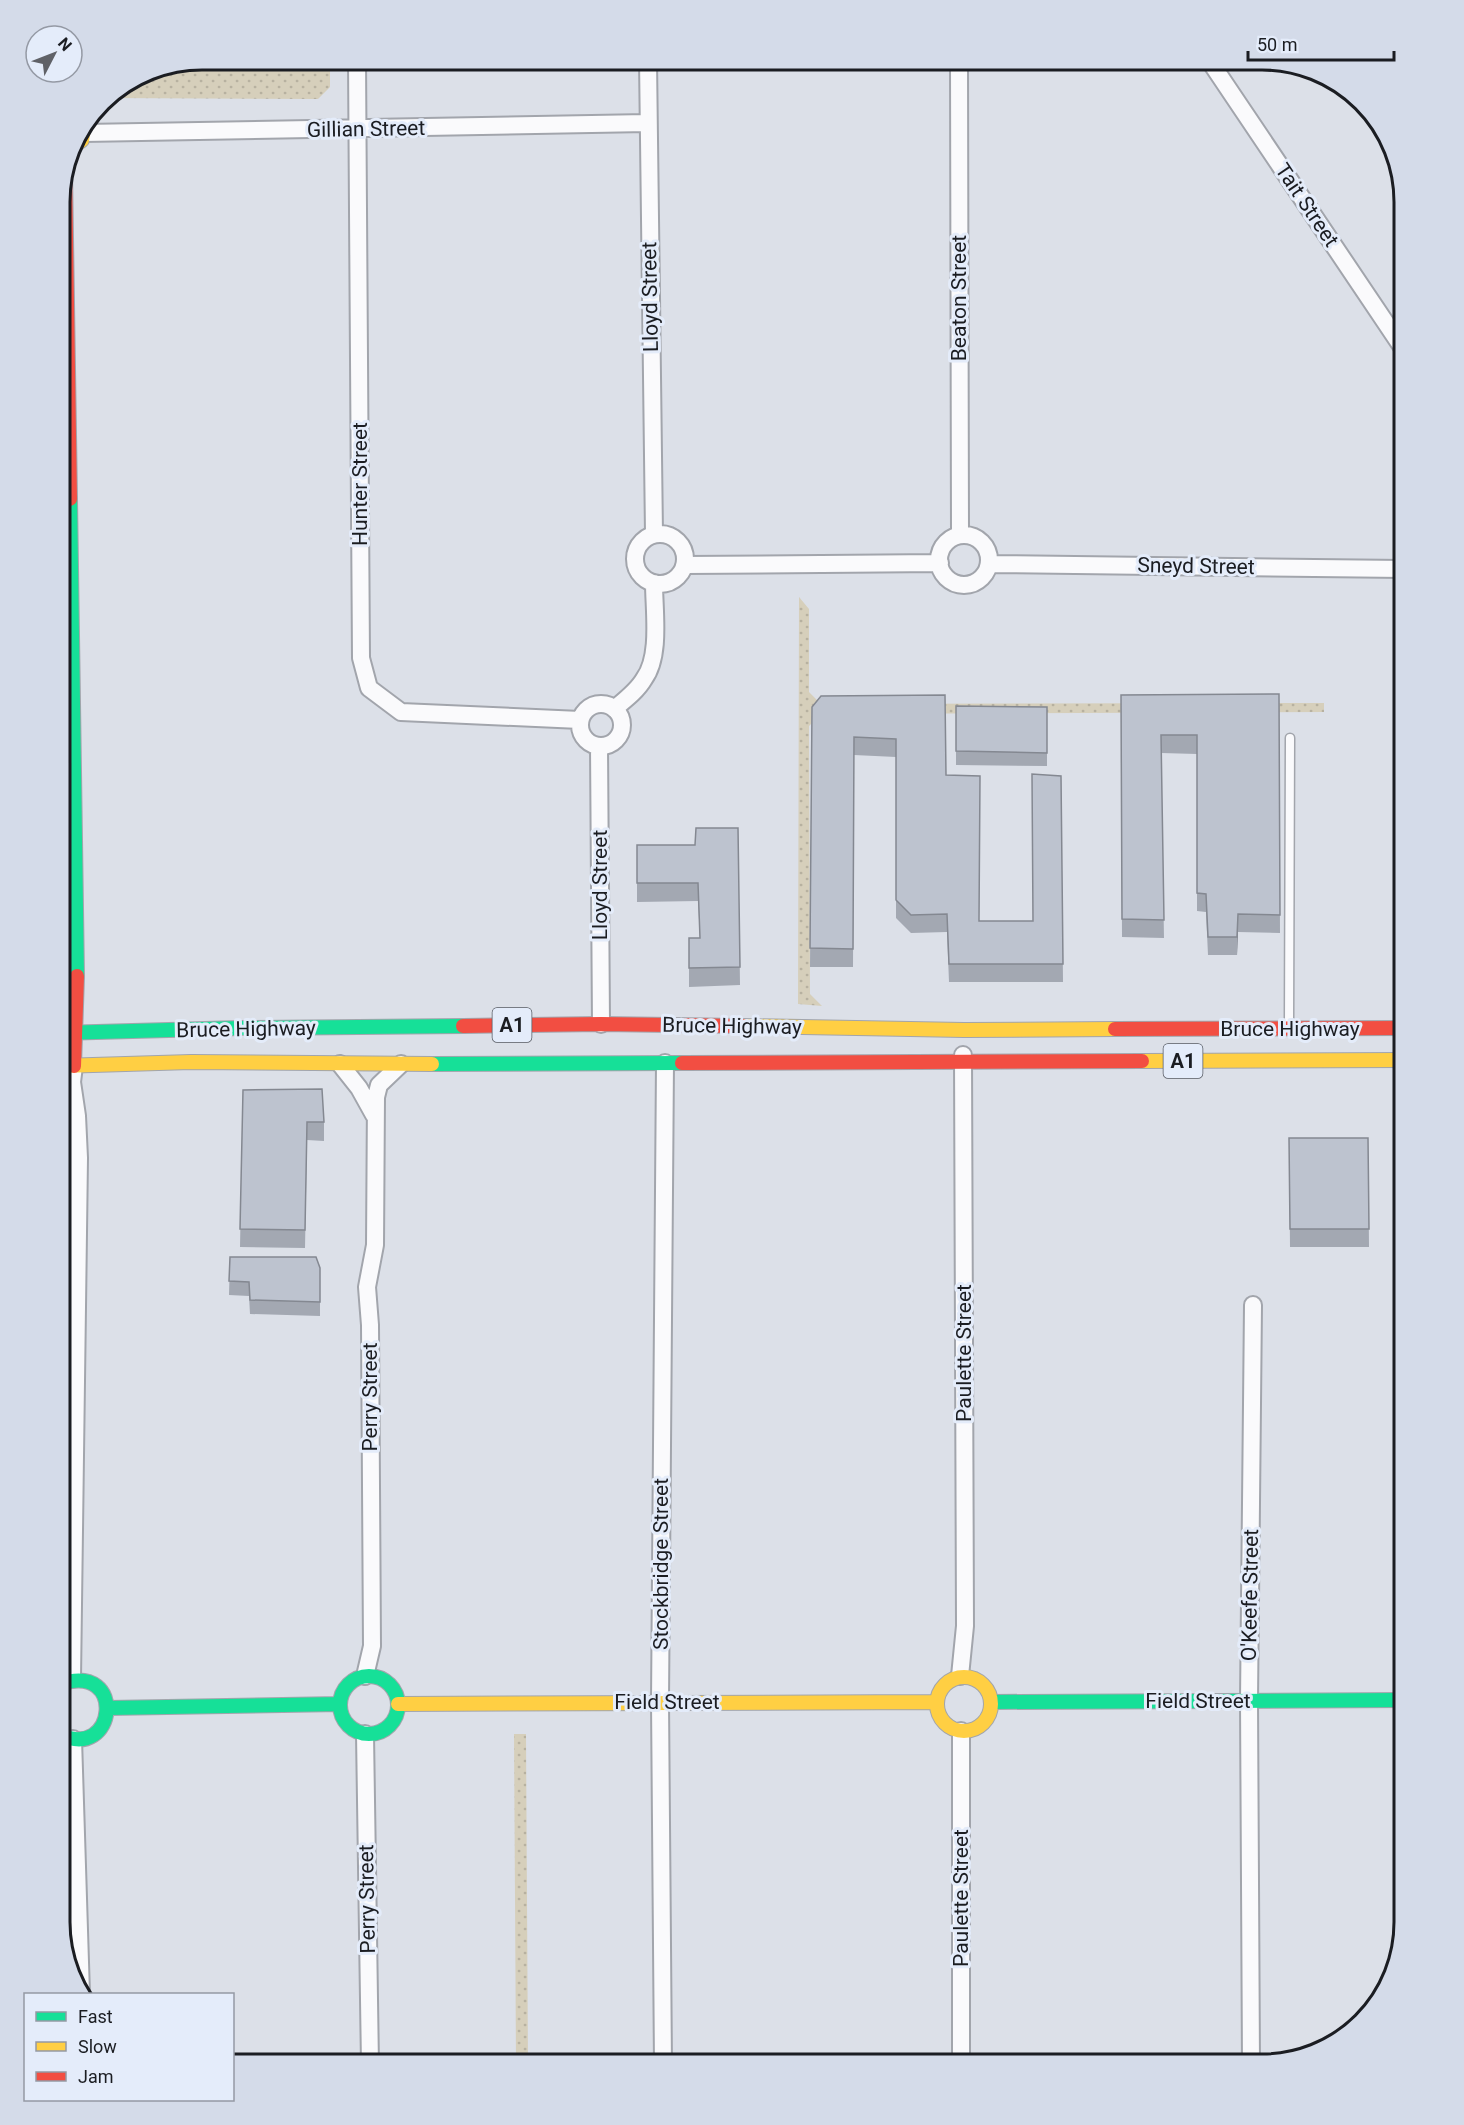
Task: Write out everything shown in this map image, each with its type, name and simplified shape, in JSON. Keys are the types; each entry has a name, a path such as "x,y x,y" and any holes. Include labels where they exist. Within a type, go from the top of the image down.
{"main road":[{"path":"71,553 77,962 76,1033 71,1053"},
{"name":"Bruce Highway","path":"71,1033 241,1028 601,1024 964,1030 1394,1028"},
{"name":"Bruce Highway","path":"70,1066 191,1062 401,1064 1394,1060"},
{"path":"365,1676 381,1678 391,1685 398,1704 394,1719 388,1727 380,1732 365,1734 347,1724 340,1704 343,1692 349,1684 365,1676"},
{"path":"960,1676 974,1678 984,1685 991,1702 987,1718 981,1725 973,1730 960,1731 950,1728 943,1721 938,1713 936,1702 944,1684 960,1676"},
{"path":"70,1681 90,1681 100,1688 108,1708 104,1724 97,1732 88,1738 70,1737"},
{"name":"Field Street","path":"991,1702 1394,1700"},
{"name":"Field Street","path":"398,1704 936,1702"},
{"path":"108,1708 340,1704"}],"street":[{"name":"Hunter Street","path":"357,71 362,658 369,688 401,712 580,720"},
{"name":"Lloyd Street","path":"648,71 654,534"},
{"name":"Beaton Street","path":"959,71 960,536"},
{"name":"Tait Street","path":"1216,71 1394,335"},
{"name":"Gillian Street","path":"92,131 358,129 647,123"},
{"path":"663,533 675,538 683,548 685,566 670,582 654,583 639,573 634,559 640,543 645,537 654,534 663,533"},
{"path":"966,535 980,540 989,555 986,573 973,584 964,585 953,582 946,577 940,563 941,551 946,544 966,535"},
{"path":"685,566 940,563"},
{"name":"Sneyd Street","path":"989,564 1394,569"},
{"path":"614,709 636,690 652,665 654,583"},
{"path":"594,705 608,705 614,709 622,721 619,736 613,742 599,746 586,740 582,734 580,720 587,708 594,705"},
{"name":"Lloyd Street","path":"599,746 601,1024"},
{"name":"Paulette Street","path":"960,1676 965,1626 964,1030"},
{"name":"Stockbridge Street","path":"663,2054 660,1702 665,1063"},
{"name":"Perry Street","path":"340,1064 364,1095 376,1119"},
{"name":"Perry Street","path":"365,1676 372,1646 368,1287 375,1245 376,1096 379,1085 401,1064"},
{"path":"70,1077 77,1116 79,1158 70,1510"},
{"name":"O'Keefe Street","path":"1251,2054 1249,1701 1253,1305"},
{"name":"Paulette Street","path":"960,1731 962,2054"},
{"name":"Perry Street","path":"365,1734 370,2054"},
{"path":"70,1807 79,1969"}],"lane":[{"path":"1289,1029 1290,738"}],"shaded area":[{"path":"330,71 330,87 318,99 122,98 152,81 177,73"},
{"path":"799,597 809,609 809,692 821,704 1324,703 1324,712 821,714 809,726 810,994 822,1006 798,1004"},
{"path":"514,1734 526,1734 528,2054 516,2054"}],"building":[{"path":"1279,694 1280,915 1238,914 1237,937 1208,937 1206,894 1197,893 1197,735 1161,735 1164,920 1122,919 1121,695"},
{"path":"945,695 946,775 980,776 979,921 1033,921 1032,774 1061,776 1063,964 949,964 947,914 911,915 896,900 896,739 854,737 853,949 810,948 812,707 821,696"},
{"path":"956,706 1047,707 1047,753 956,751"},
{"path":"696,828 738,828 740,967 689,968 689,938 700,938 698,883 637,883 637,845 695,845"},
{"path":"322,1089 324,1122 307,1122 305,1230 240,1229 243,1090"},
{"path":"1289,1138 1368,1138 1369,1229 1290,1229"},
{"path":"230,1257 316,1257 320,1268 320,1302 250,1300 249,1282 229,1281"}],"traffic: fast":[{"path":"71,553 77,976"},
{"path":"71,1033 463,1026"},
{"path":"432,1064 682,1063"},
{"path":"369,1676 380,1678 393,1689 398,1705 396,1716 385,1729 369,1734 358,1732 345,1721 340,1705 342,1694 353,1681 369,1676"},
{"path":"70,1683 82,1681 97,1686 105,1697 106,1711 103,1725 93,1735 79,1739 70,1737"},
{"path":"991,1702 1394,1700"},
{"path":"108,1708 340,1704"}],"traffic: slow":[{"path":"743,1026 964,1030 1115,1029"},
{"path":"1142,1061 1394,1060"},
{"path":"70,1066 191,1062 432,1064"},
{"path":"959,1677 969,1677 979,1681 987,1689 991,1704 987,1719 979,1727 969,1731 959,1731 949,1727 941,1719 937,1709 937,1699 941,1689 949,1681 959,1677"},
{"path":"398,1704 936,1702"}],"traffic: jam":[{"path":"74,1066 77,976"},
{"path":"463,1026 601,1024 743,1026"},
{"path":"1115,1029 1394,1028"},
{"path":"682,1063 1142,1061"}]}
